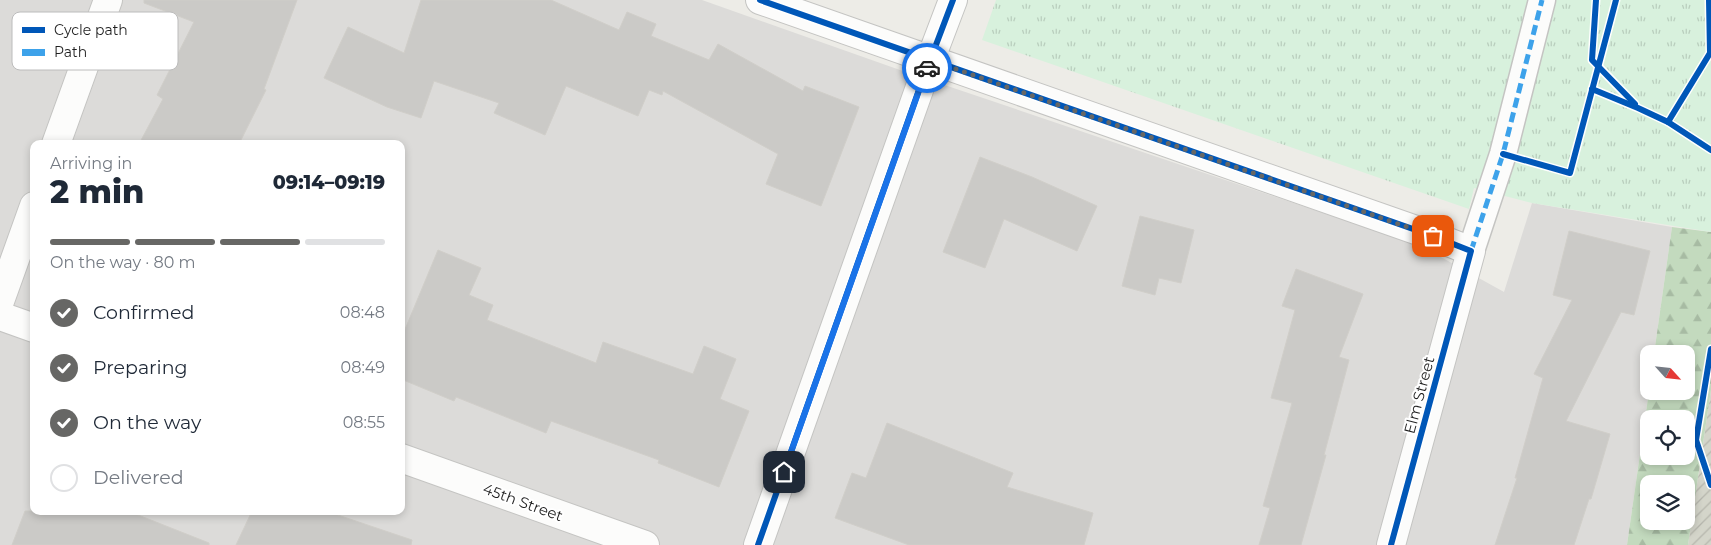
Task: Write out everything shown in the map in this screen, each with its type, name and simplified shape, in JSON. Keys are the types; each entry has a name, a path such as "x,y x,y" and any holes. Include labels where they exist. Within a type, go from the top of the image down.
{"street":[{"path":"104,12 108,0"},
{"path":"760,0 1405,226 1471,251"},
{"path":"758,545 952,0"},
{"name":"Elm Street","path":"1391,545 1471,251 1503,154 1542,0"},
{"path":"57,140 83,70"},
{"path":"0,300 30,217"},
{"path":"0,316 30,327"},
{"name":"45th Street","path":"405,459 645,545"}],"shaded area":[{"path":"0,0 702,0 900,70 1421,246 1504,292 1532,203 1672,227 1655,345 1640,345 1640,400 1648,400 1646,410 1640,410 1640,454 1627,545 0,545"},
{"path":"1711,390 1711,545 1688,545 1690,530 1695,530 1695,498"}],"green space":[{"path":"996,0 1711,0 1711,232 1532,203 1474,188 1469,209 982,40"},
{"path":"1672,227 1711,232 1711,390 1695,498 1695,475 1640,475 1640,530 1690,530 1688,545 1627,545 1640,454 1640,465 1695,465 1695,410 1646,410 1648,400 1695,400 1695,345 1655,345"}],"building":[{"path":"144,0 297,0 264,89 266,90 241,140 141,140 163,99 157,95 170,70 178,70 178,54 194,22 178,16 178,12 168,12 144,3"},
{"path":"421,0 551,0 619,30 627,12 656,24 651,36 709,60 718,44 803,91 805,86 859,107 821,206 766,184 778,154 663,91 662,95 649,90 638,116 566,86 545,135 494,113 499,103 434,81 421,118 387,107 324,78 348,27 404,53"},
{"path":"980,157 1032,177 1097,206 1077,251 1004,219 985,268 943,252"},
{"path":"1140,216 1194,230 1181,283 1159,278 1155,295 1122,286"},
{"path":"1569,231 1650,251 1634,315 1621,312 1566,421 1610,434 1591,499 1589,499 1574,545 1495,545 1517,478 1515,478 1543,378 1534,374 1572,300 1553,295"},
{"path":"438,250 481,268 469,295 493,305 487,320 596,363 603,342 693,374 704,346 736,359 720,399 749,411 719,487 658,463 659,460 551,421 546,433 456,397 454,401 405,381 405,329"},
{"path":"1296,269 1363,294 1339,357 1349,360 1324,455 1326,455 1301,545 1259,545 1270,508 1263,506 1292,403 1271,398 1295,310 1282,306"},
{"path":"887,423 1013,473 1007,487 1093,513 1084,545 909,545 835,518 852,473 866,478"},
{"path":"25,511 30,511 30,515 138,515 209,543 209,545 12,545"},
{"path":"250,515 338,515 412,540 411,545 236,545"}],"marked path":[{"path":"1471,251 1503,154 1542,0"}],"cycle path":[{"path":"760,0 1471,251 1391,545"},
{"path":"758,545 920,87 953,0"},
{"path":"1596,0 1592,60 1635,104"},
{"path":"1503,154 1570,173 1616,0"},
{"path":"1668,122 1710,53 1709,0"},
{"path":"1592,89 1668,122 1711,150"},
{"path":"1711,349 1696,440 1711,485"}],"way so far":[{"path":"927,68 930,60 1433,236"}],"route":[{"path":"784,472 927,68"}]}
